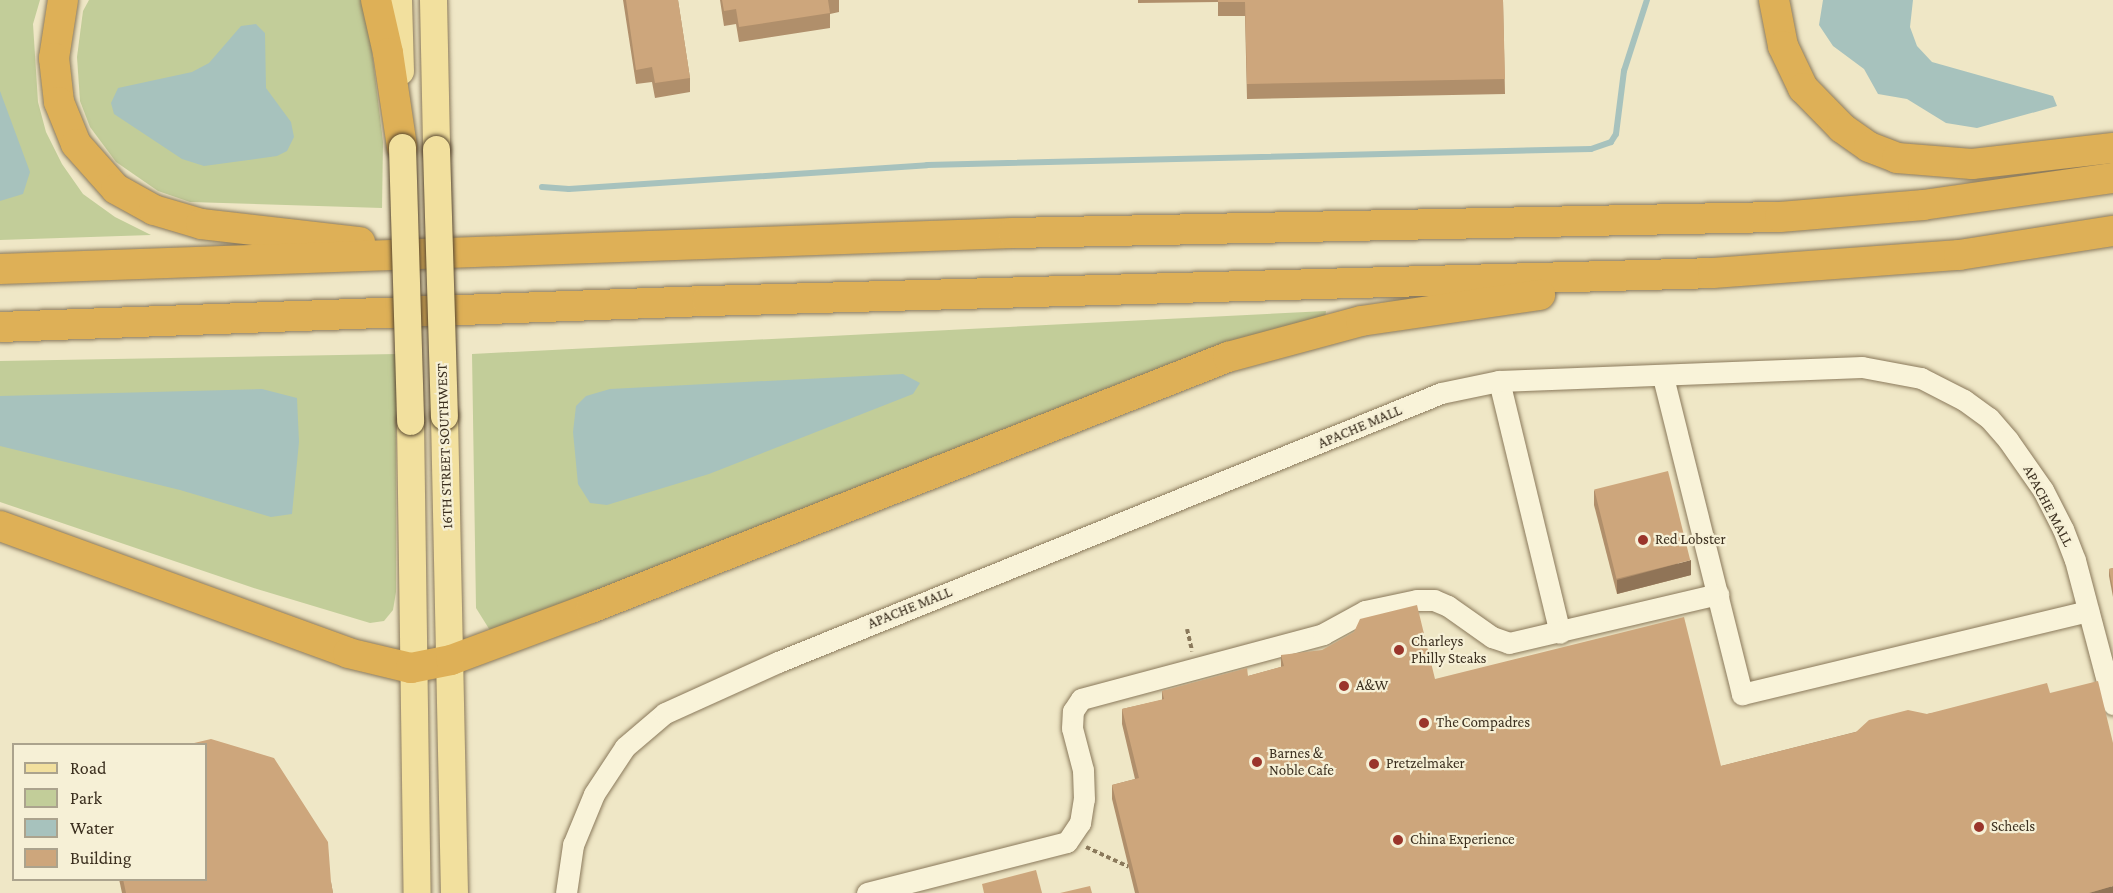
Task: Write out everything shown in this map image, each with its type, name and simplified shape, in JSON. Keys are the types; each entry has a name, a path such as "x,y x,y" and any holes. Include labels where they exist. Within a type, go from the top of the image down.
{"highway":[{"path":"63,0 55,35 54,78 65,124 101,177 136,202 201,224 486,254"},
{"path":"375,0 388,53 402,147"},
{"path":"1774,0 1783,46 1803,88 1842,128 1869,147 1898,158 1971,164 2113,148"},
{"path":"0,269 486,254 1013,233 1780,217 1923,205 2113,178"},
{"path":"0,327 707,301 1713,273 1959,255 2113,231"},
{"path":"0,526 348,653 411,668 451,660 1206,366 1282,340 1361,321 1453,306 1713,273"}],"main road":[{"path":"398,0 410,421 411,668 417,893"},
{"name":"16TH STREET SOUTHWEST","path":"433,0 451,660 454,893"}],"street":[{"name":"APACHE MALL","path":"566,893 573,845 594,794 625,747 664,713 734,680 1442,393 1498,381 1663,377 1862,367 1921,378 1964,400 1989,418 2008,440 2043,490 2071,548 2113,704"},
{"path":"1663,377 1742,694 2088,611"},
{"path":"1498,381 1560,633"},
{"path":"867,893 1070,838 1080,823 1084,799 1083,770 1072,728 1073,711 1082,699 1323,634 1365,611 1417,600 1434,600 1448,606 1492,638 1509,643 1560,633 1718,594"}],"path":[{"path":"1070,838 1129,867"}],"green space":[{"path":"0,0 40,0 33,24 38,102 46,132 62,164 83,194 115,217 151,235 0,240"},
{"path":"89,0 362,0 371,43 383,142 382,208 190,202 158,191 116,162 90,127 80,101 77,57 83,11"},
{"path":"1326,311 1325,319 1225,344 1126,381 507,630 491,632 476,608 472,354"},
{"path":"396,354 396,592 393,610 384,621 370,623 257,589 0,502 0,361"}],"water":[{"path":"1823,0 1913,0 1910,27 1917,46 1932,62 2053,96 2057,106 1977,128 1946,123 1907,99 1878,94 1864,69 1833,46 1819,25"},
{"path":"256,24 265,33 266,88 291,122 294,137 287,151 277,156 204,166 182,159 114,114 111,103 118,88 192,72 209,63 241,26"},
{"path":"0,91 30,172 23,194 0,201"},
{"path":"903,374 920,383 913,394 709,474 607,505 590,503 578,484 573,432 576,406 586,396 610,389"},
{"path":"262,389 297,398 299,442 292,514 271,517 180,490 0,446 0,396"}],"building":[{"path":"626,0 678,0 690,78 655,83 652,67 636,70"},
{"path":"722,0 828,0 830,13 739,27 736,9 724,11"},
{"path":"1218,0 1503,0 1505,79 1247,84 1245,2 1218,2"},
{"name":"Red Lobster","path":"1668,471 1690,560 1617,579 1594,489"},
{"path":"2113,568 2113,589 2109,569"},
{"path":"1417,605 1435,679 1684,617 1721,766 1856,732 1869,720 1908,710 1927,714 2047,683 2050,693 2098,681 2113,743 2113,886 2089,893 1139,893 1112,785 1139,778 1122,709 1164,699 1162,691 1247,668 1248,676 1284,666 1281,655 1322,650 1354,632 1360,619"},
{"path":"211,739 274,758 328,842 333,893 126,893 123,881 207,881 207,743 194,743"},
{"path":"1036,870 1042,893 984,893 982,884"},
{"path":"1090,886 1092,893 1060,893"}],"waterway":[{"path":"542,187 569,189 927,165 1591,149 1611,142 1616,134 1624,71 1647,0"}],"place":[{"name":"Red Lobster","path":"1643,540"},
{"name":"Charleys Philly Steaks","path":"1399,650"},
{"name":"A&W","path":"1344,686"},
{"name":"The Compadres","path":"1424,723"},
{"name":"Barnes & Noble Cafe","path":"1257,762"},
{"name":"Pretzelmaker","path":"1374,764"},
{"name":"Scheels","path":"1979,827"},
{"name":"China Experience","path":"1398,840"}]}
